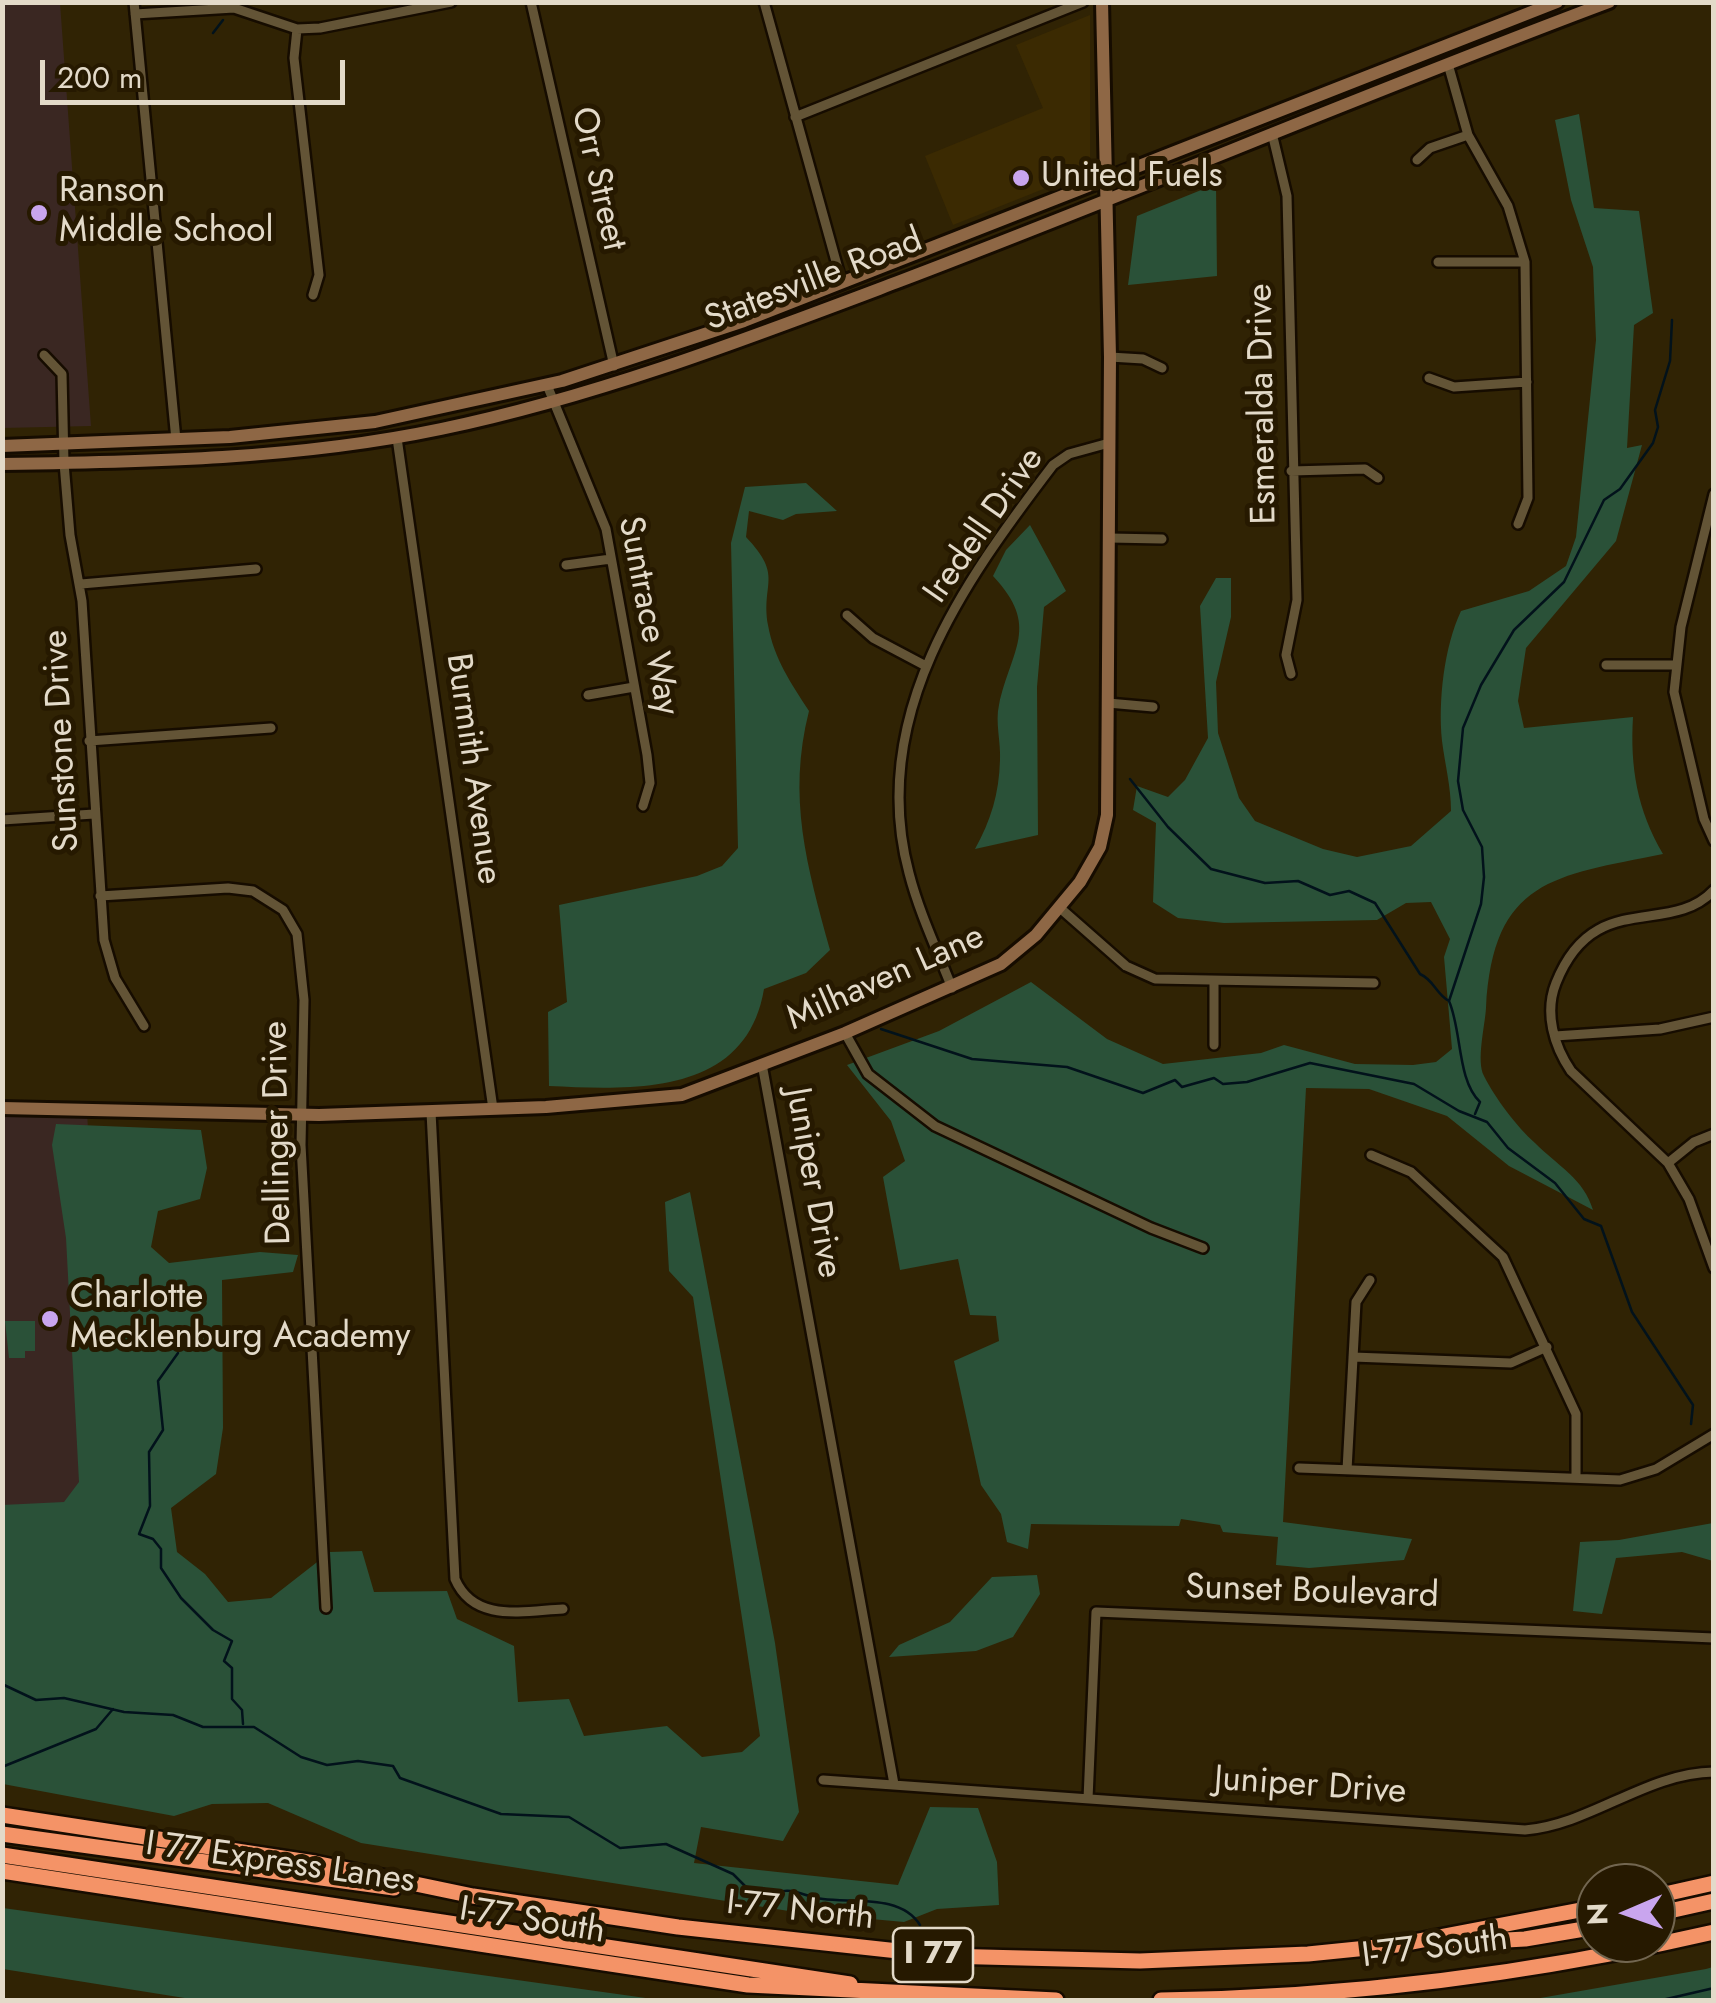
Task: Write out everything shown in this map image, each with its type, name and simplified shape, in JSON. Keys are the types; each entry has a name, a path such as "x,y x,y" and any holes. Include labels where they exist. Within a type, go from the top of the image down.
{"highway":[{"name":"I-77 North","path":"2,1815 315,1863 472,1896 754,1938 944,1956 1182,1960 1397,1946 1576,1912"},
{"name":"I 77 Express Lanes","path":"2,1834 312,1880 472,1896"},
{"name":"I 77 Express Lanes","path":"2,1855 320,1900 903,1993"},
{"name":"I-77 South","path":"2,1870 748,1985 1056,2000"},
{"path":"1676,1892 1714,1883"},
{"path":"1676,1910 1714,1901"},
{"name":"I 77","path":"1397,1946 1524,1939 1576,1930"},
{"name":"I-77 South","path":"1162,2000 1311,1994 1434,1981 1592,1957 1714,1932"}],"main road":[{"name":"Milhaven Lane","path":"2,1108 301,1115 431,1112 668,1098 845,1033 952,988 1019,951 1060,908 1097,854 1104,834 1110,357 1102,2"},
{"name":"Statesville Road","path":"2,446 176,440 375,422 548,385 614,366 842,284 1557,2"},
{"name":"Statesville Road","path":"2,464 178,459 397,438 553,402 719,349 1609,2"}],"street":[{"path":"134,2 176,440"},
{"path":"135,14 234,8 298,29 451,2"},
{"name":"Orr Street","path":"531,2 614,366"},
{"path":"764,2 842,284"},
{"path":"795,117 1082,2"},
{"path":"298,29 294,58 319,275 313,295"},
{"path":"1448,64 1468,135 1508,206 1525,262 1528,498 1518,524"},
{"name":"Esmeralda Drive","path":"1272,133 1287,196 1297,600 1286,655 1290,674"},
{"path":"1416,160 1430,148 1468,135"},
{"path":"1438,262 1525,262"},
{"name":"Sunstone Drive","path":"44,355 62,374 64,464 70,535 80,584 100,896 109,961 144,1026"},
{"path":"1110,357 1143,359 1162,368"},
{"path":"1430,378 1454,386 1527,382"},
{"name":"Suntrace Way","path":"548,385 602,518 650,782 643,806"},
{"name":"Burmith Avenue","path":"397,438 493,1109"},
{"name":"Iredell Drive","path":"952,988 908,872 899,814 905,728 924,665 1003,536 1053,465 1069,454 1109,443"},
{"path":"1291,471 1365,469 1378,478"},
{"path":"1714,494 1676,665 1676,707 1704,820 1714,840"},
{"path":"1109,538 1162,539"},
{"path":"566,565 611,559"},
{"path":"80,584 256,569"},
{"path":"846,615 873,638 924,665"},
{"path":"1606,665 1676,665"},
{"path":"588,695 634,687"},
{"path":"1108,703 1153,706"},
{"path":"90,741 271,728"},
{"path":"2,820 94,814"},
{"name":"Dellinger Drive","path":"100,896 241,888 264,896 283,910 297,934 301,954 301,1115 326,1608"},
{"path":"1712,1262 1688,1198 1668,1163 1571,1071 1550,1018 1553,991 1574,949 1604,926 1692,905 1714,890"},
{"path":"1060,908 1133,970 1169,980 1374,983"},
{"path":"1214,981 1214,1045"},
{"path":"1555,1036 1684,1026 1714,1017"},
{"path":"845,1033 868,1074 935,1126 1151,1228 1203,1248"},
{"name":"Juniper Drive","path":"762,1064 894,1784"},
{"path":"431,1112 455,1578 472,1603 490,1610 563,1609"},
{"path":"1668,1163 1714,1134"},
{"path":"1371,1156 1411,1172 1503,1256 1576,1414 1576,1478"},
{"path":"1346,1470 1356,1302 1370,1280"},
{"path":"1353,1357 1510,1362 1547,1348"},
{"path":"1299,1468 1620,1480 1640,1476 1714,1434"},
{"name":"Sunset Boulevard","path":"1088,1799 1096,1612 1714,1638"},
{"name":"Juniper Drive","path":"823,1780 1525,1830 1563,1822 1665,1780 1714,1772"}],"shaded area":[{"name":"Ranson Middle School","path":"2,3 60,3 91,426 3,428"},
{"path":"1090,15 1090,164 1061,182 953,225 925,156 1043,108 1016,45"},
{"name":"Charlotte Mecklenburg Academy","path":"2,1110 87,1110 108,1528 3,1531"}],"green space":[{"path":"1579,114 1594,208 1639,211 1653,313 1634,325 1627,448 1642,445 1616,541 1526,648 1518,701 1524,728 1633,717 1637,788 1663,854 1561,878 1536,891 1516,908 1501,933 1491,965 1481,1062 1484,1076 1507,1112 1577,1181 1593,1210 1509,1166 1447,1116 1369,1089 1306,1088 1283,1522 1412,1539 1404,1560 1309,1568 1276,1565 1278,1537 1223,1532 1220,1525 1181,1519 1179,1526 1031,1524 1028,1549 1007,1542 1001,1514 981,1485 954,1361 999,1341 996,1316 970,1315 958,1259 900,1270 883,1177 905,1161 891,1121 847,1065 939,1031 1031,982 1107,1039 1163,1064 1261,1053 1284,1045 1355,1064 1413,1065 1436,1062 1452,1049 1444,957 1450,939 1431,902 1406,903 1377,920 1224,923 1178,918 1153,902 1156,823 1133,810 1137,786 1168,797 1185,780 1208,738 1200,606 1216,578 1231,578 1231,617 1216,682 1218,733 1239,798 1255,821 1323,849 1357,857 1411,846 1451,811 1441,709 1446,657 1461,611 1529,591 1566,566 1576,537 1596,340 1593,267 1571,200 1555,120"},
{"path":"1216,184 1217,276 1128,285 1137,216"},
{"path":"806,483 837,511 796,514 783,520 749,511 746,537 768,571 768,625 774,649 809,711 800,803 807,860 830,950 806,973 764,989 753,1024 735,1050 710,1068 650,1085 549,1086 548,1012 567,1002 559,905 697,876 722,866 738,848 731,543 745,487"},
{"path":"1030,525 1066,591 1044,607 1037,687 1038,835 975,849 996,795 1000,760 998,712 1019,624 1008,594 993,576 1006,550"},
{"path":"56,1124 201,1130 207,1168 200,1199 158,1211 151,1247 169,1263 260,1252 298,1255 293,1272 222,1280 223,1428 216,1474 171,1508 177,1552 205,1574 228,1602 271,1598 330,1552 362,1551 374,1592 447,1591 457,1619 514,1646 518,1702 569,1699 584,1736 667,1726 702,1757 742,1752 760,1736 693,1297 669,1271 665,1202 690,1192 775,1643 799,1812 783,1841 701,1827 694,1863 898,1885 930,1807 978,1808 997,1862 999,1905 937,1909 904,1922 795,1912 361,1843 268,1803 212,1804 174,1816 3,1784 2,1505 64,1502 79,1482 66,1238 52,1145"},
{"path":"5,1321 35,1321 35,1351 25,1351 25,1358 9,1358"},
{"path":"1713,1523 1713,1561 1682,1552 1616,1558 1602,1614 1573,1611 1580,1542 1619,1540"},
{"path":"1037,1575 1040,1594 1013,1637 976,1651 889,1657 899,1645 950,1622 992,1577"},
{"path":"3,1908 660,2000 197,2000 3,1969"},
{"path":"1713,1967 1713,2000 1529,2000 1706,1969"}],"waterway":[{"path":"213,33 223,20"},
{"path":"1449,1001 1481,904 1484,877 1482,847 1463,810 1458,781 1463,728 1481,685 1514,630 1564,582 1604,500 1620,489 1653,443 1658,427 1655,410 1670,361 1672,320"},
{"path":"1130,779 1168,827 1211,869 1265,883 1298,881 1330,895 1349,891 1375,903 1420,974 1449,1001 1467,1081 1480,1102 1475,1114"},
{"path":"881,1029 972,1059 1067,1067 1143,1093 1175,1080 1182,1087 1214,1078 1223,1084 1247,1082 1310,1063 1414,1084 1459,1111 1487,1122 1508,1148 1555,1183 1584,1219 1601,1226 1632,1312 1693,1405 1691,1424"},
{"path":"178,1353 158,1381 163,1430 149,1452 150,1506 139,1534 153,1539 161,1549 161,1568 181,1598 213,1630 232,1641 224,1661 232,1668 232,1699 242,1710 243,1724"},
{"path":"2,1684 36,1700 64,1698 124,1712 173,1715 203,1727 254,1727 301,1757 327,1765 358,1761 393,1766 400,1778 501,1814 569,1817 620,1848 666,1844 733,1874 746,1887 770,1897 789,1891 823,1899 889,1904 912,1915 920,1925"},
{"path":"2,1767 96,1729 113,1709"},
{"path":"1662,2000 1714,1988"},
{"path":"1612,2000 1625,2000"}],"place":[{"name":"United Fuels","path":"1021,178"},
{"name":"Ranson Middle School","path":"39,213"},
{"name":"Charlotte Mecklenburg Academy","path":"50,1319"}]}
